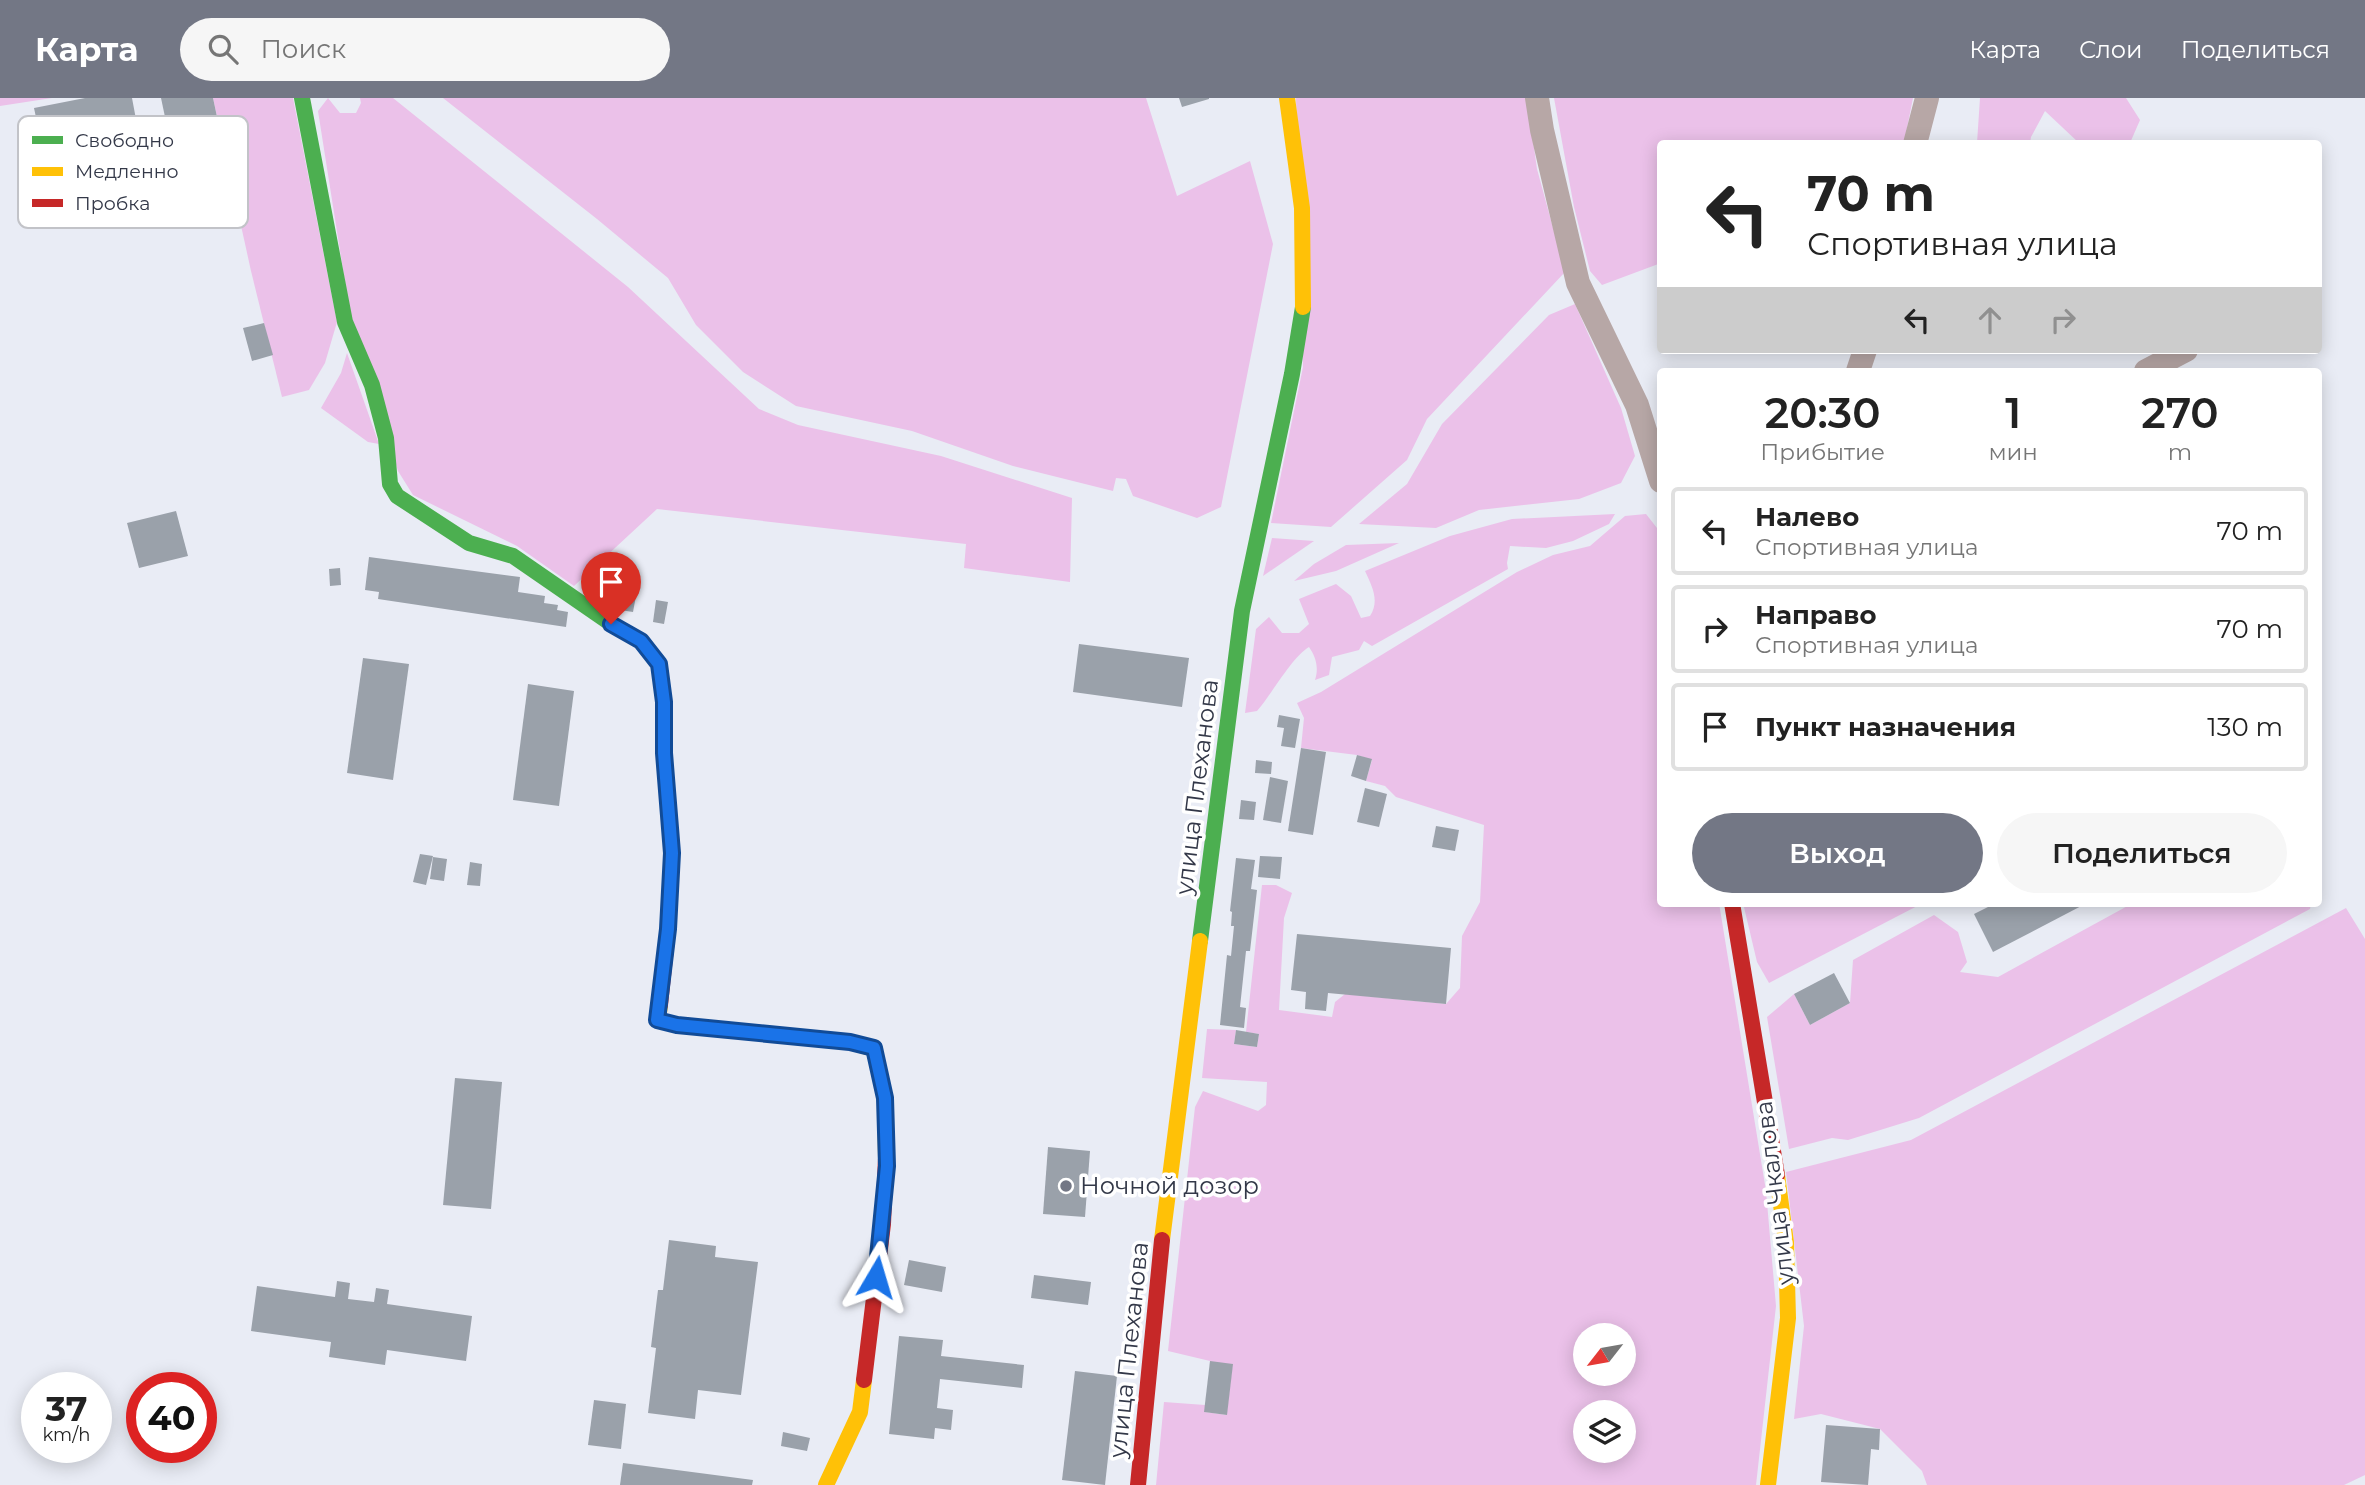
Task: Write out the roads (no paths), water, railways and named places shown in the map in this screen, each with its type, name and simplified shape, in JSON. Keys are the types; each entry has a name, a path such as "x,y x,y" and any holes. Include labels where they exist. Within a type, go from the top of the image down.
{"street":[{"path":"302,98 345,322 372,385 386,438 390,484 397,496 468,543 513,556 611,624 641,641 659,664 664,702 664,753 672,853 668,929 657,1020 677,1025 850,1042 874,1048 885,1098 887,1166 883,1224 860,1412 825,1485"},
{"name":"улица Плеханова","path":"1138,1485 1158,1275 1242,611 1293,374 1303,311 1302,208 1287,98"},
{"path":"1537,98 1578,284 1637,405 1657,468"},
{"path":"1916,140 1927,98"},
{"path":"2152,368 2178,354"},
{"name":"улица Чкалова","path":"1733,907 1786,1242 1788,1318 1768,1485"}],"place":[{"name":"Ночной дозор","path":"1066,1186"}]}
